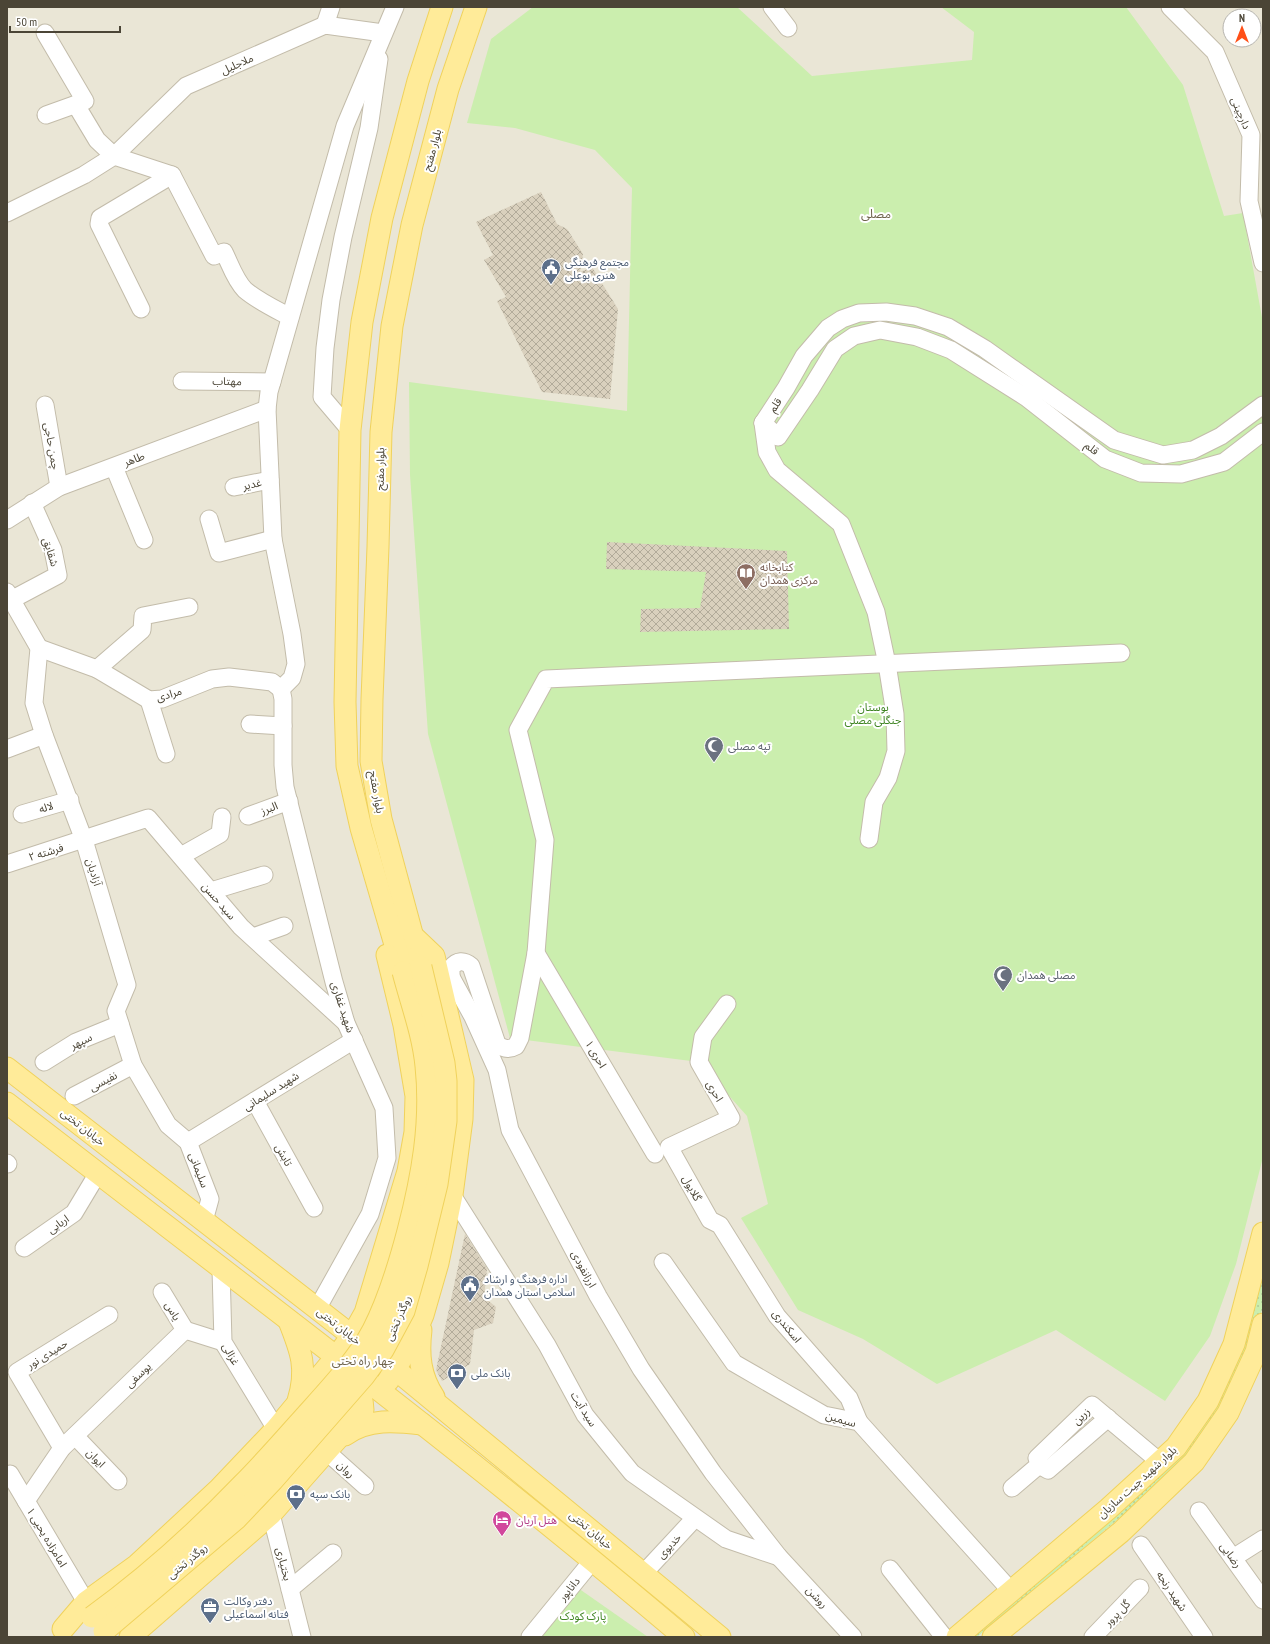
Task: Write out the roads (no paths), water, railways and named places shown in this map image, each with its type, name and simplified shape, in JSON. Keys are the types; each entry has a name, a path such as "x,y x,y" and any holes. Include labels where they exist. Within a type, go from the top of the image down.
{"main road":[{"name":"بلوار مفتح","path":"419,965 389,925 361,828 347,766 345,702 350,430 362,322 382,218 418,81 442,7"},
{"name":"بلوار مفتح","path":"419,965 414,937 381,819 371,761 381,432 392,326 412,225 448,89 476,7"},
{"path":"57,1633 95,1622 137,1565 218,1489 276,1429 336,1357 352,1336 365,1313 408,1171 415,1132 416,1096 404,1025 386,951 389,925"},
{"path":"380,1392 396,1370 412,1341 423,1315 438,1263 452,1195 462,1120 463,1080 419,965"},
{"name":"روگذر تختی","path":"95,1622 236,1519 273,1480 364,1376 383,1350 404,1311 417,1266 437,1184 446,1121 446,1081 444,1062 419,965"},
{"name":"خیابان تختی","path":"7,1068 396,1370 720,1637"},
{"name":"خیابان تختی","path":"7,1103 422,1424 593,1560 684,1637"},
{"name":"بلوار شهید چیت سازیان","path":"957,1637 1108,1509 1176,1447 1208,1401 1236,1337 1263,1233"},
{"path":"320,1311 338,1316 348,1313 354,1309 364,1295 382,1257"},
{"path":"365,1313 369,1329 377,1340 390,1345 412,1341"},
{"path":"423,1315 420,1365 425,1382 440,1406"},
{"path":"289,1321 297,1340 304,1371 302,1386 297,1403"},
{"path":"993,1637 1125,1528 1194,1462 1228,1413 1256,1352 1263,1324"},
{"path":"130,1637 271,1514 363,1410 362,1398 358,1387 349,1380 340,1376 319,1376"},
{"path":"332,1446 348,1433 371,1423 397,1421 422,1424"}],"street":[{"path":"331,7 325,25 383,33"},
{"path":"281,690 292,678 296,664 292,634 273,539 267,409 272,382 345,126 395,7"},
{"path":"772,7 788,28"},
{"name":"دارچینی","path":"1170,7 1216,52 1257,134 1249,201 1260,237 1263,263"},
{"name":"ملاجلیل","path":"7,213 84,175 114,156 186,86 325,25"},
{"path":"45,33 85,101 46,115"},
{"path":"350,430 322,397 325,348 331,300 342,244 369,128 383,33"},
{"path":"76,105 97,140 114,156 172,175 214,256 224,252 234,273 245,289 290,317"},
{"path":"141,309 99,224 100,218 172,175"},
{"name":"قلم","path":"1263,405 1221,436 1193,450 1163,455 1114,440 985,349 948,328 915,316 886,312 859,313 842,319 828,328 804,356 786,388 763,423 778,438 835,349 854,336 880,330 918,337 951,350 1027,398 1105,459 1141,473 1181,474 1224,462 1263,432"},
{"name":"مهتاب","path":"182,381 272,382"},
{"name":"چمن حاجی","path":"44,405 59,487"},
{"name":"طاهر","path":"7,520 59,487 267,409"},
{"path":"763,423 767,452 777,470 841,524 876,612 887,664 895,714 896,751 888,778 874,802 870,839"},
{"path":"114,467 144,540"},
{"name":"غدیر","path":"234,487 270,480"},
{"name":"شقایق","path":"9,596 58,575 53,550 32,503"},
{"path":"209,519 219,553 273,539"},
{"path":"9,596 39,648"},
{"path":"97,669 142,630 143,616 189,607"},
{"name":"مرادی","path":"39,648 97,669 149,700 162,699 212,679 229,677 272,682 281,690"},
{"name":"آزادیان","path":"39,648 34,703 44,735 84,840 127,985 116,1011 133,1065 168,1125 188,1142"},
{"path":"451,977 451,968 458,962 463,961 471,966 497,1044 504,1048 512,1048 516,1046 520,1038 536,954 545,840 518,730 546,679 1121,653"},
{"name":"شهید غفاری","path":"281,690 283,699 284,765 289,801 334,982 346,1023 384,1108 386,1158 370,1214 320,1311"},
{"path":"149,700 166,754"},
{"path":"250,724 283,726"},
{"path":"7,749 44,735"},
{"name":"لاله","path":"22,814 70,800"},
{"name":"البرز","path":"248,816 289,801"},
{"path":"181,856 220,834 222,817"},
{"name":"سید حسن","path":"84,840 148,818 241,927 346,1023"},
{"name":"فرشته ۲","path":"7,864 84,840"},
{"path":"211,891 264,874"},
{"path":"253,937 284,926"},
{"name":"احری ۱","path":"536,954 662,1151"},
{"name":"ارزانفودی","path":"419,965 451,977 473,1017 497,1070 510,1130 598,1296 641,1369 713,1473 779,1557"},
{"name":"احری","path":"662,1151 731,1118 699,1062 703,1037 727,1004"},
{"name":"سپهر","path":"44,1062 76,1042 120,1024"},
{"name":"شهید سلیمانی","path":"188,1142 354,1040"},
{"name":"نفیسی","path":"74,1096 133,1065"},
{"name":"تابش","path":"255,1101 314,1208"},
{"name":"سلیمانی","path":"188,1142 210,1199 204,1221"},
{"name":"گلایول","path":"662,1151 710,1220 720,1225"},
{"name":"اربابی","path":"24,1248 74,1213 98,1174"},
{"name":"سید آیت","path":"452,1195 547,1345 585,1415 632,1473 726,1539 779,1557"},
{"name":"اسکندری","path":"720,1225 777,1316 849,1398 859,1422"},
{"name":"سیمین","path":"663,1262 734,1363 824,1414 859,1422 1011,1591"},
{"name":"غزالی","path":"221,1269 223,1342 276,1429"},
{"name":"یاس","path":"162,1292 185,1330"},
{"name":"حمیدی نور","path":"62,1448 12,1369 109,1315"},
{"path":"185,1330 223,1342"},
{"name":"یوسفی","path":"26,1501 62,1448 185,1330"},
{"name":"زرین","path":"1012,1488 1039,1465 1037,1458 1092,1405 1160,1462"},
{"name":"ایوان","path":"75,1436 118,1480"},
{"name":"روان","path":"332,1446 365,1486"},
{"name":"امامزاده یحیی ۱","path":"7,1475 10,1474 95,1622"},
{"name":"رضایی","path":"1199,1511 1263,1600"},
{"name":"بختیاری","path":"271,1514 302,1637"},
{"name":"خدیوی","path":"643,1574 695,1518"},
{"path":"1233,1558 1263,1539"},
{"name":"شهید رنجه","path":"1141,1545 1204,1637"},
{"path":"290,1589 334,1553"},
{"name":"روشن","path":"779,1557 854,1637"},
{"name":"داناپور","path":"530,1637 593,1560"},
{"path":"890,1569 944,1637"},
{"name":"گل پرور","path":"1093,1637 1140,1588"}],"place":[{"name":"مجتمع فرهنگی هنری بوعلی","path":"551,285"},
{"name":"کتابخانه مرکزی همدان","path":"746,590"},
{"name":"تپه مصلی","path":"714,763"},
{"name":"مصلی همدان","path":"1003,992"},
{"name":"اداره فرهنگ و ارشاد اسلامی استان همدان","path":"470,1302"},
{"name":"بانک ملی","path":"457,1390"},
{"name":"بانک سپه","path":"296,1511"},
{"name":"هتل آریان","path":"502,1537"},
{"name":"دفتر وکالت فتانه اسماعیلی","path":"210,1624"}],"district":[{"name":"مصلی","path":"876,213"},
{"name":"چهار راه تختی","path":"363,1360"}],"park label":[{"name":"بوستان جنگلی مصلی","path":"873,713"},
{"name":"پارک کودک","path":"583,1616"}]}
